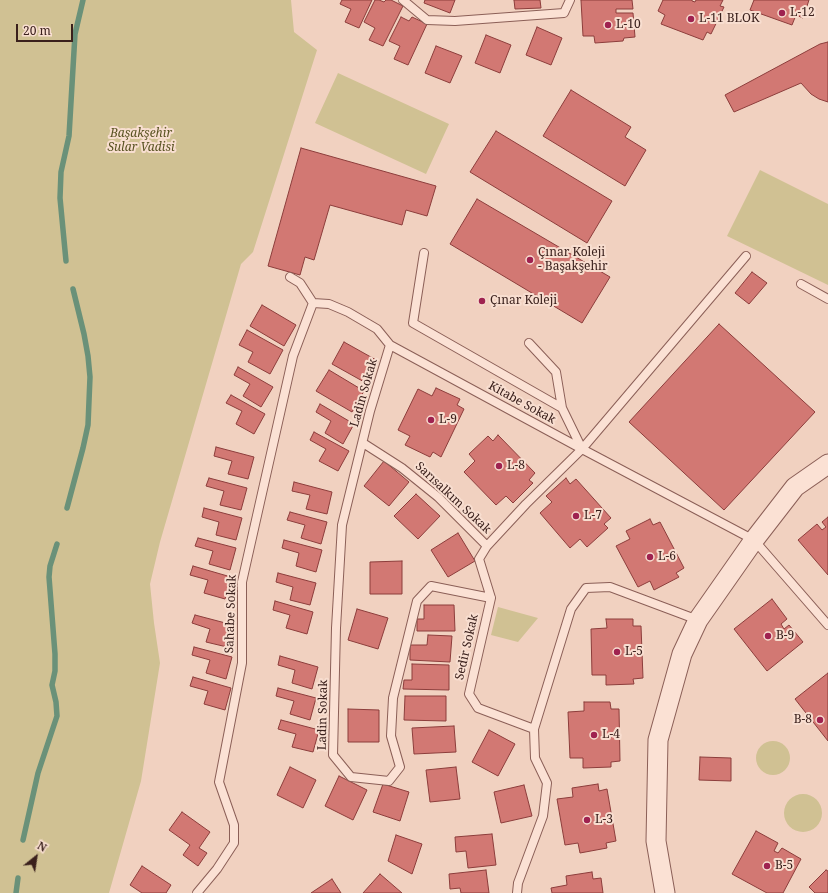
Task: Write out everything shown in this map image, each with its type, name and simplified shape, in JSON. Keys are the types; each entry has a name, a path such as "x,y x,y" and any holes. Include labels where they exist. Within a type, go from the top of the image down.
{"street":[{"path":"665,893 656,841 658,740 682,654 698,620 754,540 795,487 828,464"}],"lane":[{"path":"402,0 427,20 455,21 564,13 570,0"},
{"path":"424,253 414,323 562,408"},
{"path":"492,598 479,559 487,546 526,504 582,449 746,256"},
{"path":"290,277 300,283 313,303"},
{"path":"801,284 828,300"},
{"name":"Kitabe Sokak","path":"313,303 329,304 348,312 377,328 390,345 754,540"},
{"name":"Sahabe Sokak","path":"196,893 217,869 234,844 234,825 219,782 242,664 242,582 293,356 313,303"},
{"path":"529,343 556,372 562,408 582,449"},
{"name":"Ladin Sokak","path":"390,345 370,411 342,525 336,628 333,755 350,777 389,782 400,767 392,736 393,698 417,601 431,586 492,598"},
{"name":"Sarısalkım Sokak","path":"363,443 402,468 438,497 487,546"},
{"path":"754,540 828,625"},
{"path":"517,893 518,883 543,816 547,783 535,758 534,729 571,609 586,588 610,587 698,620"},
{"name":"Sedir Sokak","path":"492,598 469,694 478,708 534,729"}],"green space":[{"name":"Başakşehir Sular Vadisi","path":"0,0 291,0 294,32 317,50 253,252 241,264 160,542 150,584 160,663 141,781 109,893 0,893"},
{"path":"338,73 449,124 426,174 315,123"},
{"path":"760,170 828,204 828,285 727,236"},
{"path":"498,607 538,618 518,642 491,635"},
{"path":"776,741 783,743 788,748 790,758 788,768 783,773 770,775 763,773 758,768 756,755 758,748 763,743"},
{"path":"799,794 807,794 817,799 821,806 821,820 817,827 807,832 799,832 789,827 787,824 784,817 784,809 789,799 792,797"}],"building":[{"path":"342,0 372,0 359,28 345,22 351,9 340,4"},
{"path":"375,0 384,2 386,0 391,0 403,6 383,46 369,40 375,28 364,22"},
{"path":"425,0 455,0 450,13 424,3"},
{"path":"514,0 540,0 541,8 515,9"},
{"name":"L-10","path":"581,0 632,0 633,9 616,9 616,13 633,13 635,37 624,38 623,41 595,43 594,36 583,36"},
{"name":"L-11 BLOK","path":"663,0 692,0 695,2 696,0 723,0 720,6 724,7 711,34 707,32 703,40 661,24 665,15 658,11"},
{"name":"L-12","path":"754,0 809,0 803,18 796,15 792,25 750,10"},
{"path":"401,17 409,21 412,17 427,24 408,65 394,59 400,46 389,41"},
{"path":"537,27 562,38 551,65 526,55"},
{"path":"486,35 511,45 500,73 475,63"},
{"path":"828,42 828,102 811,94 801,83 734,112 725,95 820,44"},
{"path":"436,46 462,56 450,83 425,73"},
{"path":"571,90 631,127 625,137 646,150 625,186 543,136"},
{"path":"496,131 612,201 587,243 470,172"},
{"path":"301,148 436,186 427,216 406,210 402,225 330,205 314,260 305,257 300,275 268,266"},
{"name":"Çınar Koleji - Başakşehir","path":"477,199 610,277 582,323 450,244"},
{"path":"752,272 767,283 749,304 735,293"},
{"path":"262,305 296,325 284,346 250,326"},
{"path":"719,324 815,412 724,510 629,422"},
{"path":"247,330 283,350 270,374 248,362 253,352 239,345"},
{"path":"344,342 378,361 366,383 332,364"},
{"path":"238,367 273,387 261,407 243,396 250,384 234,375"},
{"path":"329,370 364,391 352,412 316,391"},
{"name":"L-9","path":"436,388 460,399 457,405 464,409 441,457 433,452 430,457 405,445 410,436 398,430 418,389 432,396"},
{"path":"231,395 265,414 254,434 236,424 242,411 226,403"},
{"path":"320,404 354,424 343,444 325,433 331,421 316,412"},
{"path":"314,432 349,451 338,471 319,461 326,449 310,440"},
{"name":"L-8","path":"498,435 535,473 529,480 533,483 513,503 506,496 496,505 464,472 475,461 469,454 488,436 493,441"},
{"path":"216,447 254,457 248,479 228,474 232,461 214,456"},
{"path":"384,461 409,482 389,506 364,486"},
{"path":"209,478 247,488 241,510 220,505 224,491 206,486"},
{"name":"L-7","path":"566,478 570,484 576,479 611,518 604,524 608,528 587,547 580,539 570,548 540,513 552,502 546,496"},
{"path":"294,482 332,492 327,514 306,509 310,495 292,491"},
{"path":"416,494 440,516 418,539 394,516"},
{"path":"204,508 242,518 236,540 216,535 219,522 202,517"},
{"path":"290,512 327,522 321,544 301,538 305,525 287,520"},
{"path":"828,517 828,575 798,540 817,524 822,530 826,527 822,522"},
{"name":"L-6","path":"650,519 653,525 660,522 684,568 676,573 679,577 654,590 650,581 638,587 616,546 630,539 626,531"},
{"path":"458,533 475,561 448,577 431,550"},
{"path":"198,538 236,548 230,570 209,564 213,551 195,546"},
{"path":"284,540 322,550 316,572 296,566 299,553 282,548"},
{"path":"402,561 402,594 370,594 370,562"},
{"path":"193,566 231,577 225,599 204,593 208,580 190,575"},
{"path":"278,573 316,583 310,605 290,600 293,587 276,582"},
{"name":"B-9","path":"772,599 787,619 781,624 784,629 789,625 803,642 767,671 734,629"},
{"path":"275,601 313,612 307,634 286,628 290,615 273,610"},
{"path":"424,605 454,605 455,631 417,631 417,619 424,619"},
{"path":"357,609 388,618 378,649 348,640"},
{"path":"195,615 233,625 227,647 206,642 210,629 192,623"},
{"name":"L-5","path":"606,619 633,619 633,626 641,626 643,678 633,679 634,684 606,685 606,675 592,675 591,629 607,628"},
{"path":"428,635 452,636 450,662 410,660 410,645 427,645"},
{"path":"194,647 232,657 226,679 206,673 210,660 192,655"},
{"path":"280,656 318,667 312,689 292,683 295,670 278,665"},
{"path":"412,664 449,665 449,690 403,689 404,680 412,680"},
{"name":"B-8","path":"828,673 828,741 795,699"},
{"path":"193,677 231,688 225,710 204,704 208,691 190,686"},
{"path":"278,688 316,698 310,720 290,714 294,701 276,696"},
{"path":"405,696 446,696 446,721 404,720"},
{"name":"L-4","path":"584,702 610,702 611,709 619,709 620,761 611,762 611,767 583,768 583,758 570,758 568,712 584,711"},
{"path":"348,709 379,710 379,742 348,742"},
{"path":"281,720 319,730 313,752 292,747 296,734 278,729"},
{"path":"454,726 456,752 414,754 412,728"},
{"path":"489,730 515,744 498,776 472,762"},
{"path":"700,757 731,758 731,781 699,780"},
{"path":"290,767 316,780 303,808 277,795"},
{"path":"456,767 460,799 430,802 426,770"},
{"path":"339,776 367,790 353,820 325,806"},
{"path":"383,784 409,792 400,821 373,812"},
{"name":"L-3","path":"598,784 599,791 607,789 616,841 606,843 607,848 580,853 578,843 565,845 557,799 573,797 572,788"},
{"path":"524,785 532,816 501,823 494,792"},
{"path":"182,812 210,832 199,848 207,853 198,866 183,855 190,845 169,830"},
{"name":"B-5","path":"756,831 778,843 774,851 778,853 782,848 801,859 783,893 767,893 732,874"},
{"path":"492,834 496,865 468,868 466,851 456,852 455,837"},
{"path":"396,835 422,844 412,874 388,861"},
{"path":"142,866 171,885 166,893 142,893 130,885"},
{"path":"486,870 489,893 461,893 460,888 450,889 449,874"},
{"path":"826,870 828,871 828,893 815,893 809,887"},
{"path":"592,872 593,879 601,878 603,893 552,893 551,888 567,885 566,876"},
{"path":"380,874 402,893 363,893"},
{"path":"332,879 341,893 311,893"}],"waterway":[{"path":"66,261 60,198 61,172 69,136 75,34 83,0"},
{"path":"67,508 88,425 90,377 84,334 73,289"},
{"path":"23,840 38,773 57,716 56,702 52,685 55,671 55,654 49,577 50,566 57,544"},
{"path":"16,893 18,878"}],"place":[{"name":"L-12","path":"782,13"},
{"name":"L-11 BLOK","path":"691,19"},
{"name":"L-10","path":"608,25"},
{"name":"Çınar Koleji - Başakşehir","path":"530,260"},
{"name":"Çınar Koleji","path":"482,301"},
{"name":"L-9","path":"431,420"},
{"name":"L-8","path":"499,466"},
{"name":"L-7","path":"576,516"},
{"name":"L-6","path":"650,557"},
{"name":"B-9","path":"768,636"},
{"name":"L-5","path":"617,652"},
{"name":"B-8","path":"820,720"},
{"name":"L-4","path":"594,735"},
{"name":"L-3","path":"587,820"},
{"name":"B-5","path":"767,866"}]}
